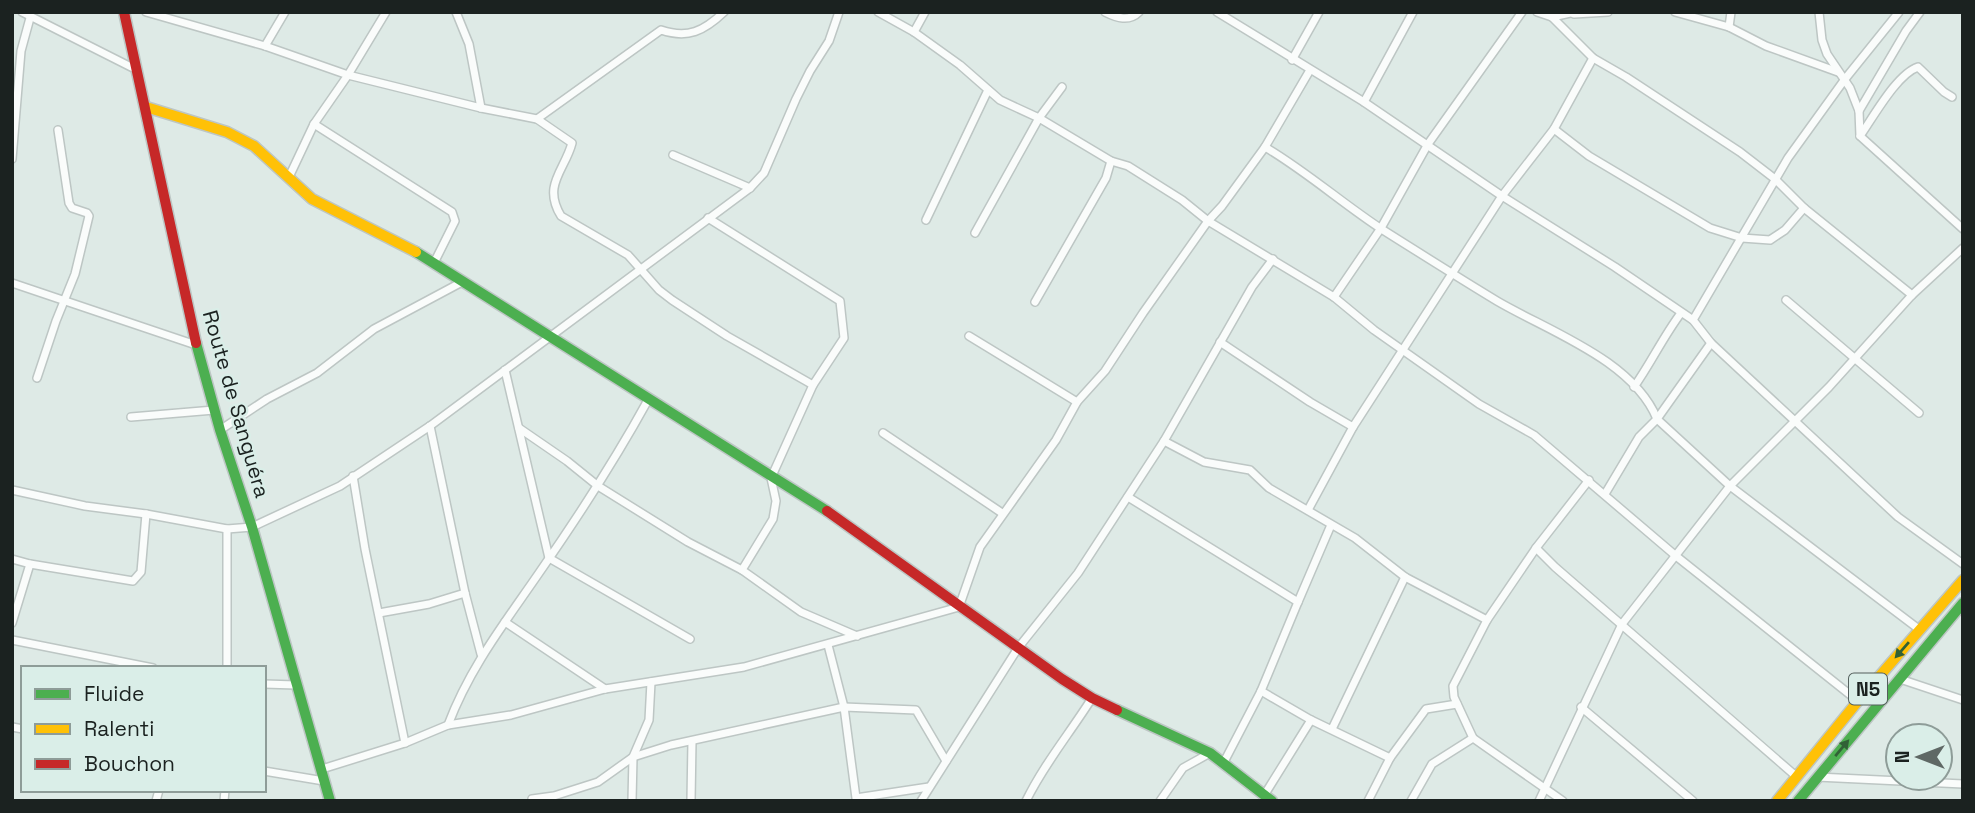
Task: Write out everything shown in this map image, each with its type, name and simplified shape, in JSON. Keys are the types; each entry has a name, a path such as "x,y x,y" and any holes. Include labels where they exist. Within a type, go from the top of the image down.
{"main road":[{"name":"Route de Sanguéra","path":"124,12 196,345 252,527 330,801"},
{"path":"146,107 227,131 254,146 312,199 434,263 846,523 959,607 1092,698 1210,754 1269,797"},
{"name":"N5","path":"1777,801 1858,701 1963,580"},
{"name":"N5","path":"1798,801 1963,603"}],"street":[{"path":"22,12 135,69"},
{"path":"146,12 265,46 348,75 537,119 572,143 559,168 553,197 554,206 561,216 635,260 640,270 673,300 727,336 813,384"},
{"path":"176,21 181,12"},
{"path":"265,46 285,12"},
{"path":"289,177 314,124 348,75 386,12"},
{"path":"456,12 469,44 481,108"},
{"path":"537,119 661,30 676,35 690,34 714,22 724,12"},
{"path":"12,490 85,506 227,529 252,527 340,486 430,426 548,335 750,188 764,173 796,99 829,41 839,12"},
{"path":"878,12 914,32 960,65 1000,100 1039,118 1111,162 1128,166 1208,220 1334,297 1374,330 1479,404 1534,435 1676,556 1858,701"},
{"path":"914,32 925,12"},
{"path":"1105,12 1122,18 1135,16 1139,12"},
{"path":"1217,12 1364,102 1502,196 1693,320 1711,343 1898,517 1963,564"},
{"path":"1292,60 1319,12"},
{"path":"1364,102 1413,12"},
{"path":"1334,297 1381,228 1428,144 1522,12"},
{"path":"1536,12 1552,17 1608,12"},
{"path":"1675,12 1729,27 1766,46 1838,72"},
{"path":"1729,27 1731,12"},
{"path":"1819,12 1822,40 1838,72 1845,79 1859,111 1860,136 1963,229"},
{"path":"1693,320 1775,178 1845,79 1899,12"},
{"path":"1859,111 1920,12"},
{"path":"1552,17 1592,58 1735,148 1775,178 1804,208 1912,295"},
{"path":"12,159 21,51 30,18"},
{"path":"1308,510 1353,427 1502,196 1554,129 1592,58"},
{"path":"1860,136 1892,89 1910,70 1919,67 1952,97"},
{"path":"322,769 405,743 448,725 511,715 605,689 744,667 959,607 974,559 1002,513 1027,484 1077,402 1105,371 1208,220 1222,206 1265,146 1310,70"},
{"path":"975,233 1039,118 1062,87"},
{"path":"926,220 988,90"},
{"path":"314,124 452,212 455,221 434,263"},
{"path":"1554,129 1589,156 1710,228 1763,240 1778,237 1804,208"},
{"path":"37,378 63,300 75,274 89,216 70,207 58,130"},
{"path":"1265,146 1381,228 1539,325 1565,335 1607,362 1625,376 1653,409 1657,419 1730,486 1920,630"},
{"path":"673,155 750,188"},
{"path":"1035,302 1105,178 1111,162"},
{"path":"708,218 840,301 844,338 813,384 771,478 776,501 774,519 742,570"},
{"path":"1539,801 1581,706 1622,624 1730,486 1795,422 1912,295 1963,248"},
{"path":"921,801 1018,648 1078,573 1128,497 1164,441 1252,287 1273,259"},
{"path":"220,430 267,399 317,373 374,329 454,289 462,282"},
{"path":"12,283 196,345"},
{"path":"1786,300 1919,413"},
{"path":"1634,387 1653,359 1663,337 1681,313"},
{"path":"969,336 1077,402"},
{"path":"1220,342 1353,427"},
{"path":"1605,494 1639,437 1657,419 1711,343"},
{"path":"505,370 550,558 690,639"},
{"path":"448,725 463,687 481,654 598,486 648,400"},
{"path":"131,417 214,410"},
{"path":"430,426 465,593 481,654"},
{"path":"518,427 598,486 688,542 742,570 801,612 857,636"},
{"path":"883,433 1002,513"},
{"path":"1164,441 1204,462 1250,470 1269,488 1355,538 1405,577 1487,620"},
{"path":"353,476 405,743"},
{"path":"1563,801 1473,738 1454,697 1454,686 1487,620 1536,548 1589,480"},
{"path":"1128,497 1298,602"},
{"path":"12,559 133,581 141,572 146,514"},
{"path":"1224,762 1261,691 1331,525"},
{"path":"227,529 227,666"},
{"path":"1536,548 1797,777"},
{"path":"12,623 30,564"},
{"path":"1332,729 1405,577"},
{"path":"379,613 429,604 465,593"},
{"path":"505,622 605,689"},
{"path":"12,640 143,666"},
{"path":"828,645 844,707 856,797 929,787"},
{"path":"1900,679 1963,700"},
{"path":"632,801 633,757 649,720 651,682"},
{"path":"266,684 296,685"},
{"path":"1261,691 1311,720 1390,758"},
{"path":"1026,801 1041,771 1063,744 1092,698"},
{"path":"1368,801 1390,758 1426,709 1457,705"},
{"path":"1581,706 1693,801"},
{"path":"532,799 554,796 598,782 633,757 844,707 916,710 946,761"},
{"path":"1269,797 1311,720"},
{"path":"1411,801 1432,764 1473,738"},
{"path":"691,801 692,741"},
{"path":"1160,801 1183,768 1210,754"},
{"path":"266,771 324,781"},
{"path":"1817,777 1963,784"}],"traffic: fast":[{"path":"416,252 827,511"},
{"path":"196,343 330,801"},
{"path":"1798,801 1963,603"},
{"path":"1117,710 1210,753 1272,801"}],"traffic: slow":[{"path":"146,107 227,132 254,146 312,199 416,252"},
{"path":"1777,801 1858,701 1963,580"}],"traffic: jam":[{"path":"124,12 196,343"},
{"path":"827,511 1062,679 1117,710"}]}
